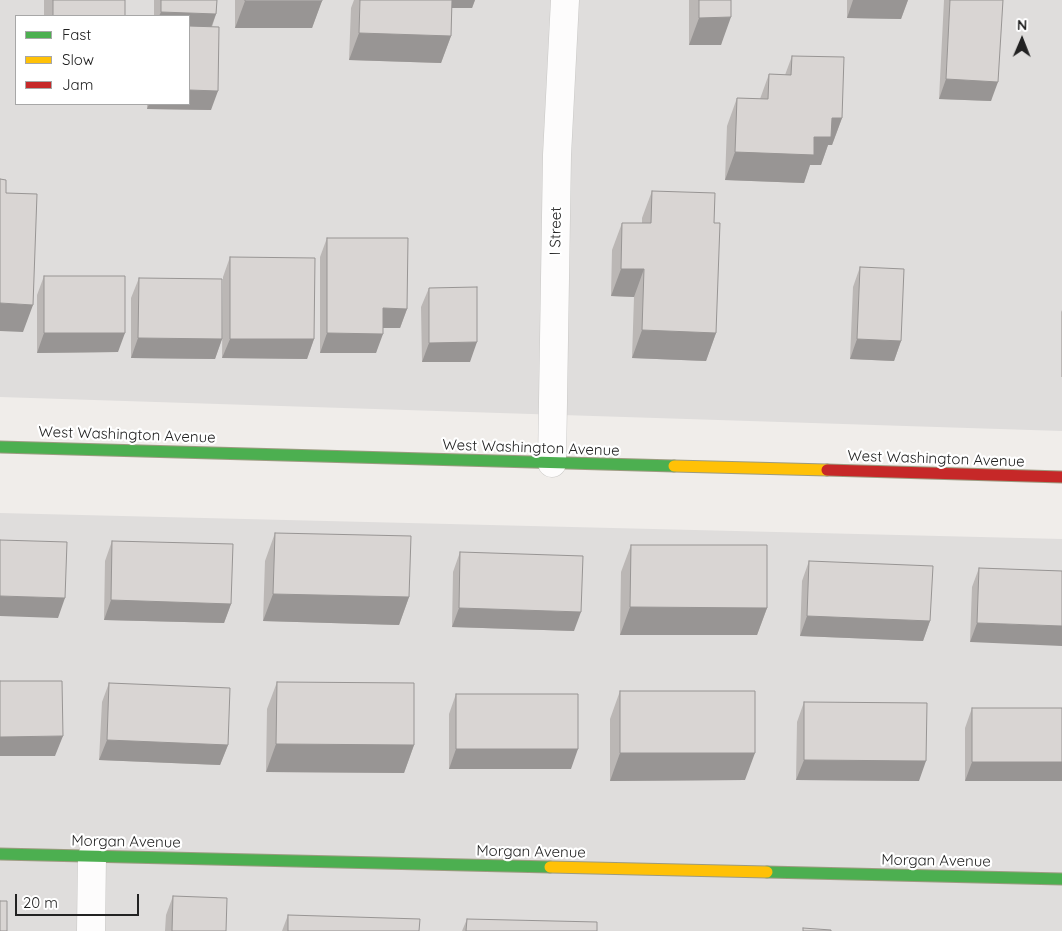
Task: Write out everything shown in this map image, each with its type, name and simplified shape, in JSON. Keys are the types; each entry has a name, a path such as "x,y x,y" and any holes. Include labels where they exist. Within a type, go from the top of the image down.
{"main road":[{"name":"West Washington Avenue","path":"0,446 1062,477"},
{"name":"Morgan Avenue","path":"0,854 1062,880"}],"street":[{"name":"I Street","path":"552,463 557,155 565,0"},
{"path":"92,856 92,931"}],"shaded area":[{"path":"0,0 1062,0 1062,431 0,397"},
{"path":"0,513 1062,539 1062,931 0,931"}],"building":[{"path":"53,0 125,0 125,15 53,15"},
{"path":"161,0 217,0 216,14 161,12"},
{"path":"322,0 322,1 245,1"},
{"path":"360,0 452,0 451,36 359,33"},
{"path":"699,0 731,0 731,17 699,18"},
{"path":"950,0 1003,0 998,82 946,79"},
{"path":"190,26 219,27 218,91 190,90"},
{"path":"792,56 844,57 842,118 832,118 831,137 814,137 814,155 735,152 737,98 768,99 769,74 791,75"},
{"path":"0,179 6,180 6,193 37,194 33,305 0,303"},
{"path":"652,191 715,193 714,223 720,223 716,333 642,330 644,269 621,269 622,223 651,223"},
{"path":"327,238 408,238 407,309 383,308 383,334 327,333"},
{"path":"230,257 315,258 314,339 230,339"},
{"path":"860,267 904,269 901,341 857,339"},
{"path":"44,276 125,276 125,333 44,333"},
{"path":"139,278 222,279 222,339 138,338"},
{"path":"477,287 477,342 429,343 429,288"},
{"path":"275,533 411,536 409,597 273,594"},
{"path":"0,540 67,542 65,598 0,596"},
{"path":"112,541 233,544 231,604 111,600"},
{"path":"631,545 767,545 767,608 630,607"},
{"path":"460,552 583,556 581,612 459,608"},
{"path":"809,561 933,566 930,621 807,616"},
{"path":"979,568 1062,571 1062,626 977,623"},
{"path":"0,681 62,681 63,736 0,737"},
{"path":"277,682 414,683 414,745 276,744"},
{"path":"109,683 230,688 228,745 107,740"},
{"path":"620,691 755,691 755,753 620,753"},
{"path":"456,694 578,694 578,749 456,749"},
{"path":"804,702 927,703 926,761 804,760"},
{"path":"972,708 1062,708 1062,762 972,762"},
{"path":"173,896 227,898 226,931 172,931"},
{"path":"0,901 7,901 7,931 0,931"},
{"path":"288,915 420,919 419,931 288,931"},
{"path":"467,919 597,922 597,931 466,931"},
{"path":"803,928 831,930 831,931 803,931"}],"traffic: fast":[{"path":"0,447 674,466"},
{"path":"0,854 550,867"},
{"path":"767,872 1062,879"}],"traffic: slow":[{"path":"674,466 827,470"},
{"path":"550,867 767,872"}],"traffic: jam":[{"path":"827,470 1062,477"}]}
